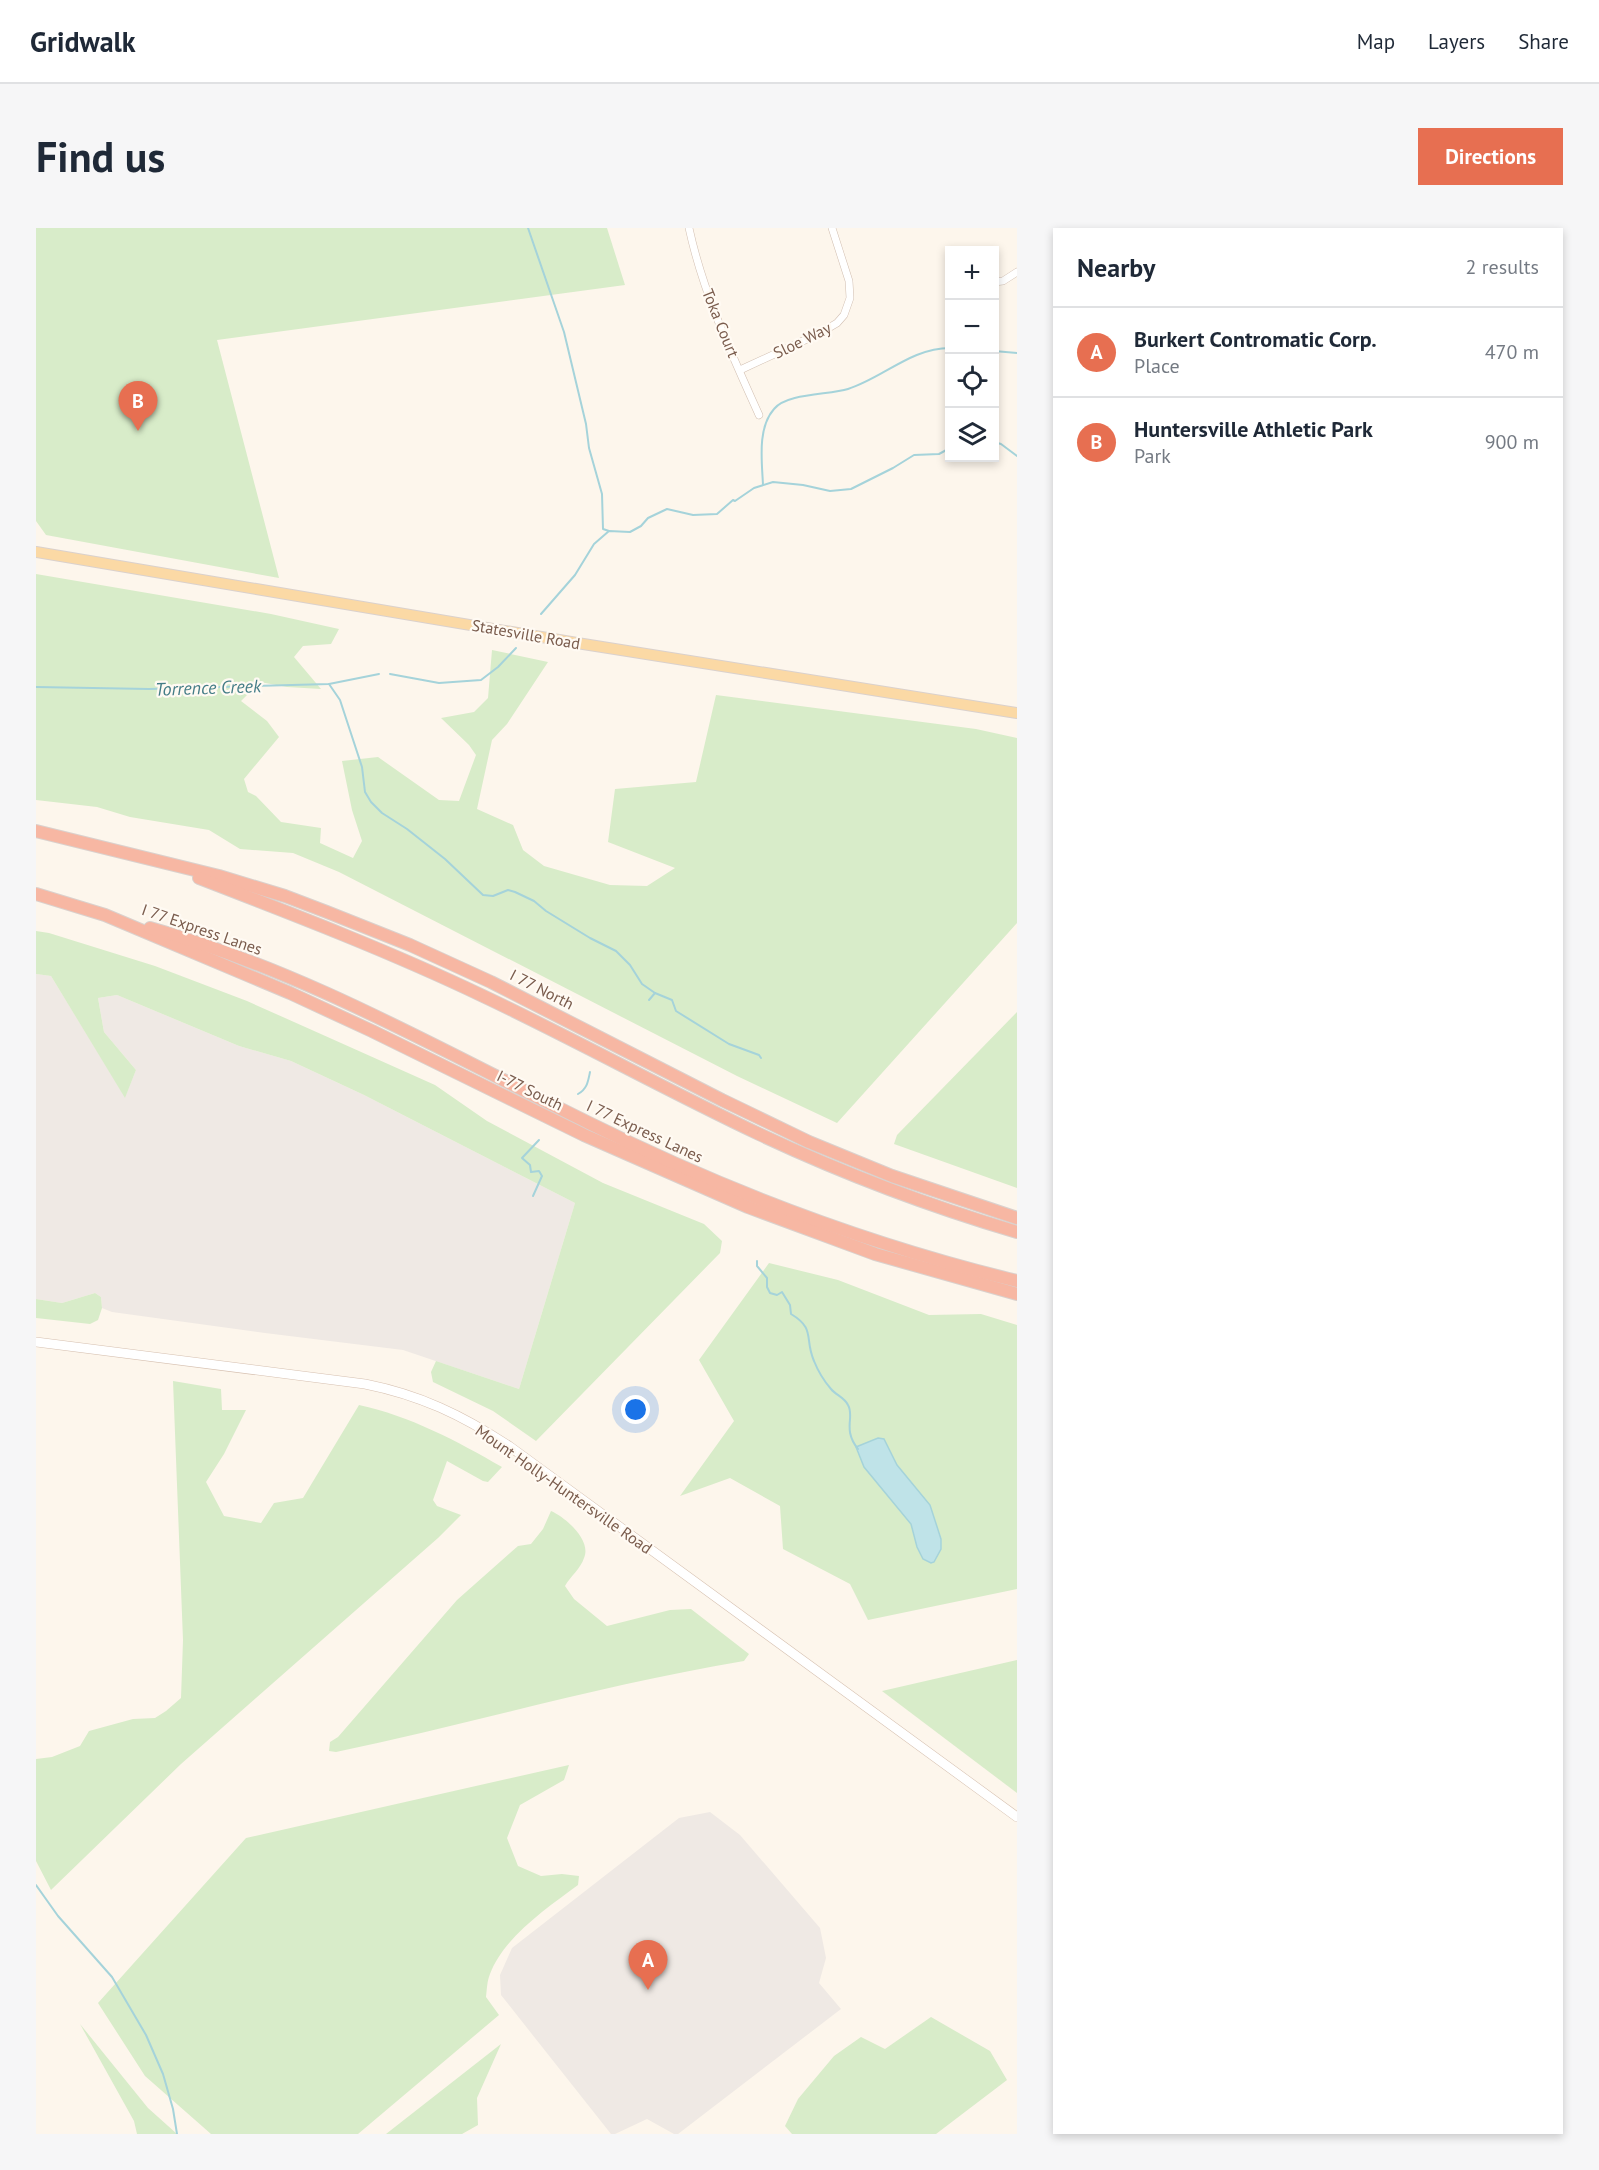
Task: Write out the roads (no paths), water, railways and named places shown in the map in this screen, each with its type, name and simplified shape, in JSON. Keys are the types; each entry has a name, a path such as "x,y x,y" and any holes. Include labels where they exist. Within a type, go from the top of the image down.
{"highway":[{"name":"I 77 North","path":"36,831 259,888 379,932 491,982 731,1105 809,1142 902,1180 1017,1218"},
{"path":"156,862 363,943 444,978 716,1113 804,1154 887,1188 1016,1232"},
{"name":"I-77 South","path":"36,894 105,915 331,1011 584,1136 707,1190 832,1240 918,1267 1017,1294"},
{"name":"I 77 Express Lanes","path":"105,915 212,947 296,981 378,1018 640,1148 753,1197 879,1242 1014,1280"}],"main road":[{"name":"Statesville Road","path":"36,552 1017,713"},
{"name":"Mount Holly-Huntersville Road","path":"36,1342 357,1383 409,1395 450,1411 509,1446 1017,1817"}],"street":[{"name":"Toka Court","path":"689,228 708,294 759,416"},
{"name":"Sloe Way","path":"740,370 820,333 837,323 844,315 850,298 849,281 832,228"},
{"path":"999,281 1017,272"}],"water":[{"path":"878,1438 884,1439 897,1465 930,1505 941,1539 941,1549 934,1562 923,1559 911,1524 864,1467 856,1447"}],"waterway":[{"path":"528,228 564,332 586,424 589,448 602,494 603,529 609,531"},
{"name":"Torrence Creek","path":"763,485 763,435 769,417 780,404 798,397 848,389 910,358 945,348"},
{"name":"Torrence Creek","path":"999,351 1017,353"},
{"path":"999,443 1017,456"},
{"name":"Torrence Creek","path":"541,614 575,575 594,544 609,531 630,532 641,526 648,518 667,509 693,515 717,514 733,500 735,501 754,488 773,482 830,491 851,489 914,455 939,454 945,451"},
{"name":"Torrence Creek","path":"390,674 439,683 481,680 498,667 516,648"},
{"name":"Torrence Creek","path":"36,687 149,689 329,684 379,674"},
{"path":"329,684 340,700 362,767 365,792 382,813 407,829 445,859 483,895 493,896 508,890 534,901 590,938 616,951 630,965 642,984 655,993 672,1000 676,1011 729,1044 759,1055 761,1058"},
{"path":"649,1000 655,993"},
{"path":"578,1094 588,1082 590,1072"},
{"path":"533,1196 542,1176 539,1171 531,1172 530,1165 522,1158 539,1140"},
{"path":"757,1261 757,1266 767,1278 770,1293 777,1295 782,1292 790,1305 791,1314 799,1319 807,1329 811,1353 821,1376 848,1405 851,1435 858,1449"},
{"path":"36,1885 58,1916 112,1977 146,2035 163,2074 177,2134"}],"place":[{"name":"Huntersville Athletic Park","path":"138,431"},
{"name":"Burkert Contromatic Corp.","path":"648,1990"}]}
